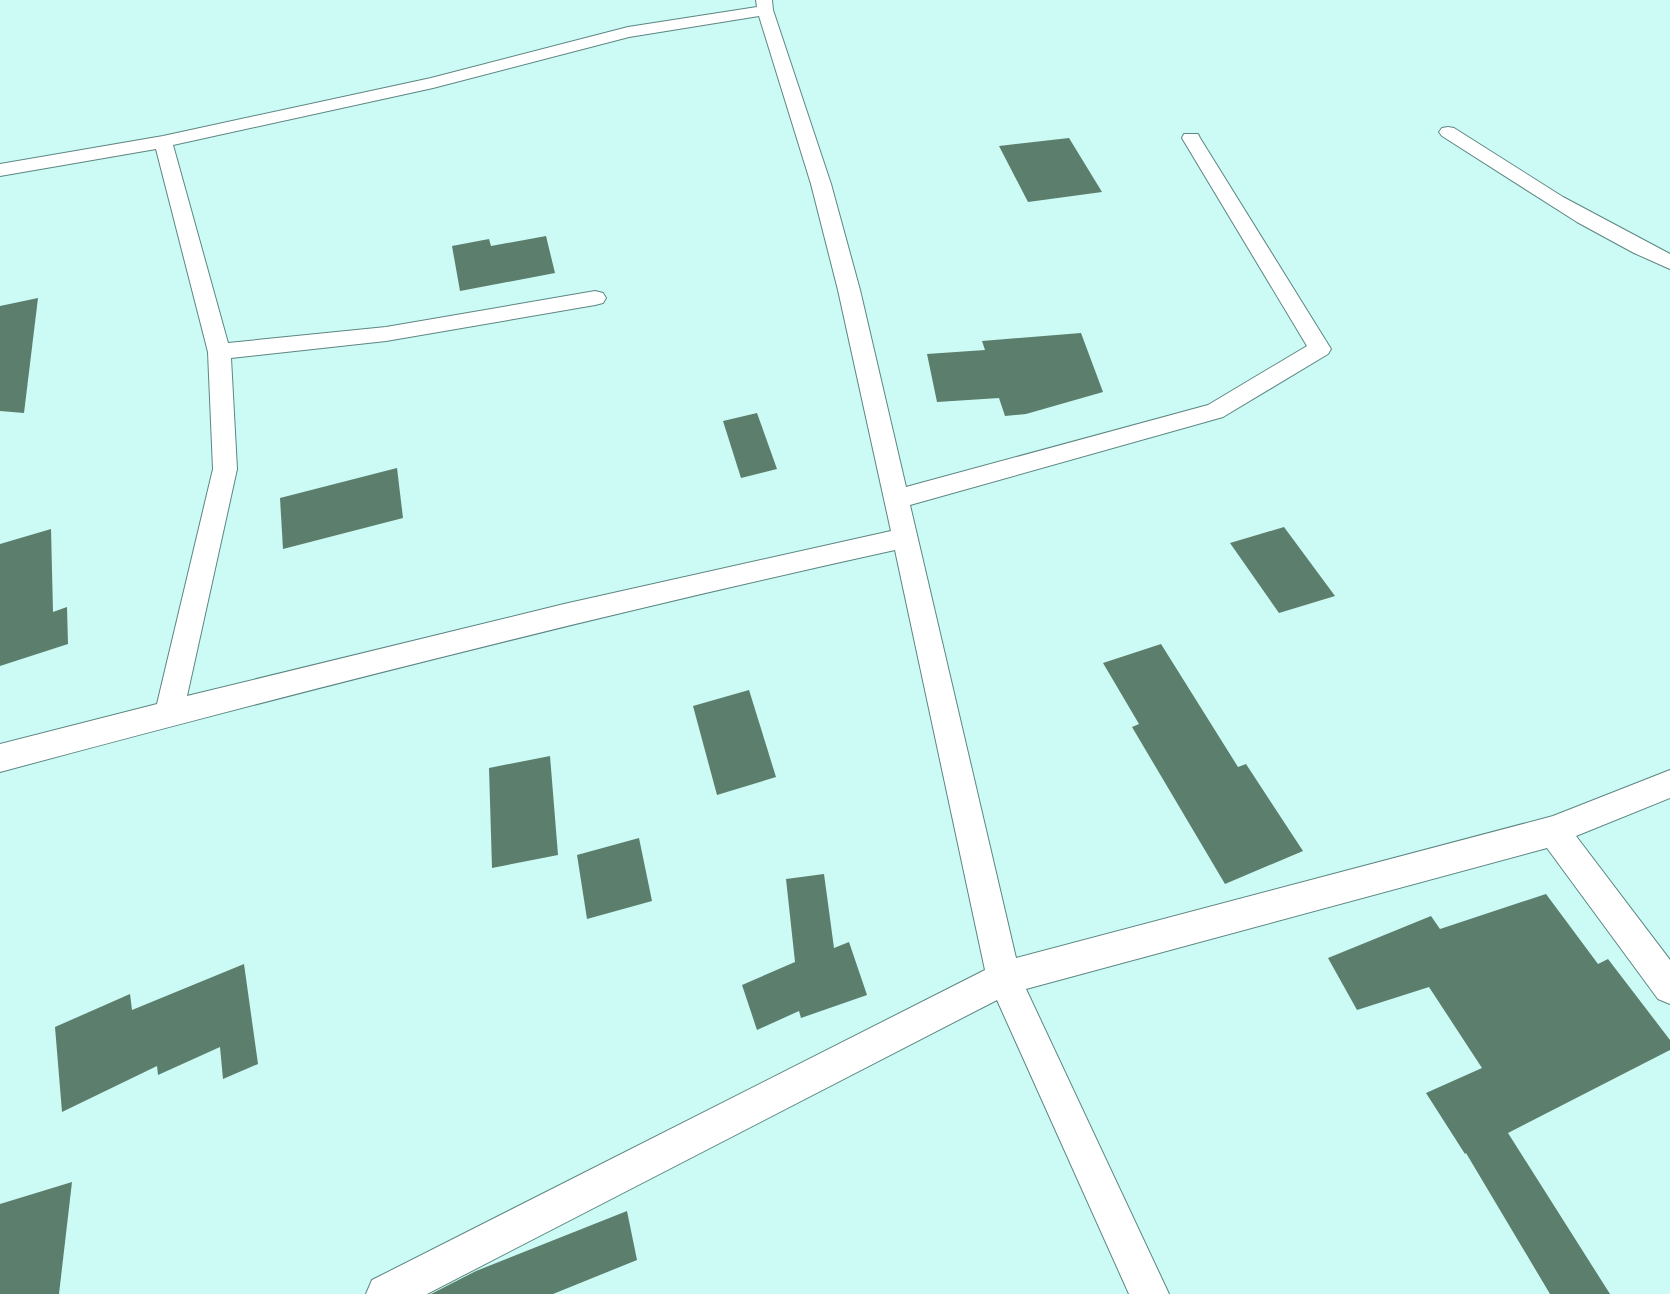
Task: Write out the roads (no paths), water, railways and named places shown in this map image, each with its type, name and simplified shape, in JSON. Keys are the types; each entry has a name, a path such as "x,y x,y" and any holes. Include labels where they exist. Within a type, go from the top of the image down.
{"street":[{"path":"0,170 162,142 433,83 628,32 764,5 821,184 849,290 1004,978 1148,1294"},
{"path":"1448,132 1521,180 1636,247 1670,262"},
{"path":"897,499 1215,411 1320,349 1191,138"},
{"path":"162,142 219,352 225,469 169,713"},
{"path":"219,352 386,334 595,298"},
{"path":"0,758 431,646 714,578 905,538"},
{"path":"386,1294 1004,978 1553,831 1670,784"},
{"path":"1553,831 1670,987"}]}
